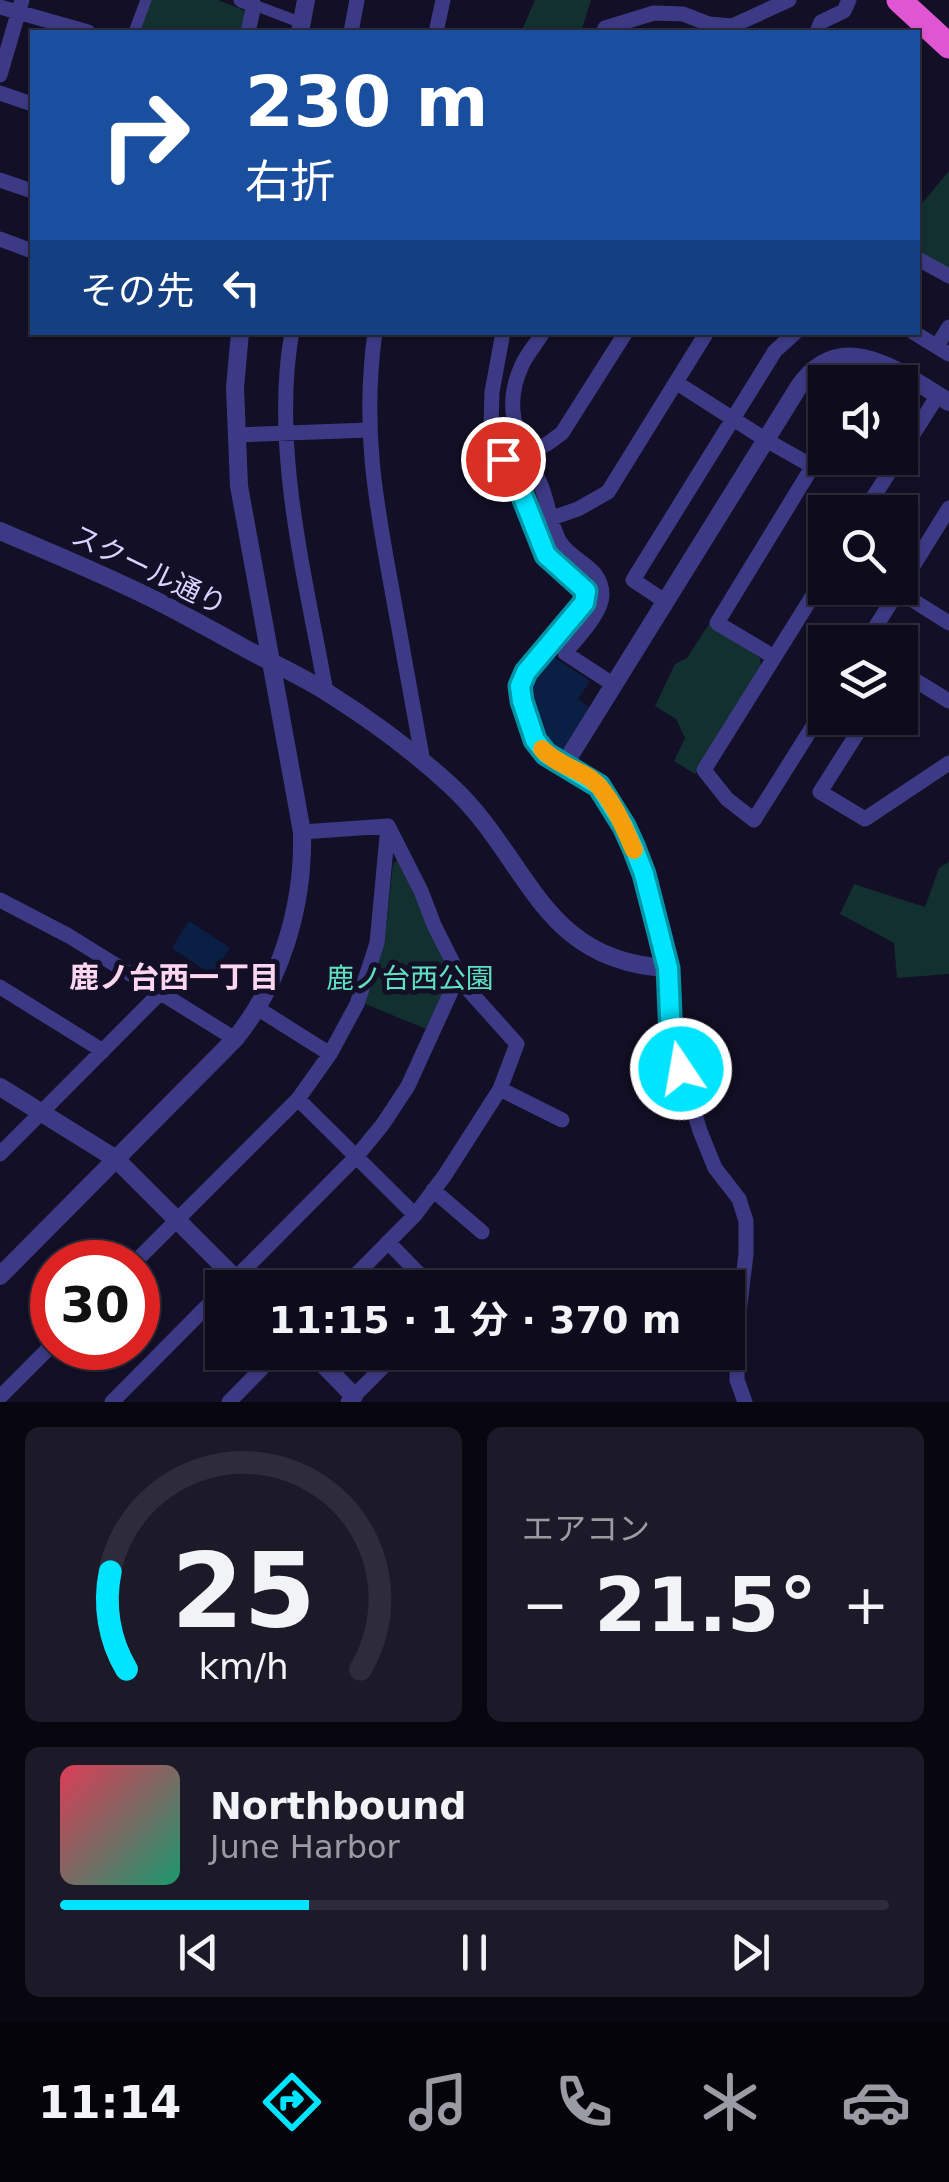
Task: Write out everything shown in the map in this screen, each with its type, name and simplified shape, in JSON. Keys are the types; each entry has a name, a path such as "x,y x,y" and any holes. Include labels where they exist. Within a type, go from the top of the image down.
{"highway":[{"path":"900,0 949,46"}],"street":[{"path":"135,30 146,0"},
{"path":"248,30 247,2 301,28 306,0"},
{"path":"351,30 357,0"},
{"path":"436,30 442,0"},
{"path":"823,28 844,11 849,0"},
{"path":"604,30 654,13 683,14 709,24 732,26 786,1"},
{"path":"0,7 20,6 83,30"},
{"path":"0,75 20,6"},
{"path":"0,92 30,103"},
{"path":"0,180 30,190"},
{"path":"0,239 30,250"},
{"path":"920,260 949,276"},
{"path":"917,335 943,350 949,327"},
{"path":"0,1276 235,1039 257,1008 290,931 299,890 302,832 239,486 235,388 240,335"},
{"path":"292,335 287,433 292,494 326,692"},
{"path":"375,335 368,430 373,488 424,762"},
{"path":"502,335 492,392 492,427 546,555 586,591 584,603 526,672 520,686 527,722 546,754 599,786 624,826 644,874 668,968 671,1037 715,1168 739,1199 746,1221 737,1330 738,1380 745,1402"},
{"path":"542,335 522,365 512,418 560,542 600,580 602,600 597,612 565,653 614,685"},
{"path":"525,454 562,433 624,335"},
{"path":"552,518 608,492 705,335"},
{"path":"666,602 633,580 775,351 793,335"},
{"path":"564,766 804,380 820,366 840,357 876,361 943,399 918,424"},
{"path":"676,383 808,464"},
{"path":"236,435 368,430"},
{"path":"774,657 716,622 808,472"},
{"path":"918,557 949,508"},
{"name":"スクール通り","path":"0,532 165,605 326,692 424,762 460,795 491,830 530,890 562,928 615,960 641,967 668,968"},
{"path":"932,534 949,545"},
{"path":"918,601 949,623"},
{"path":"808,603 704,770 726,800 754,820 808,735"},
{"path":"918,682 949,701"},
{"path":"856,735 820,792 866,819 949,763"},
{"path":"302,832 388,826"},
{"path":"361,1270 433,1190 500,1089 518,1044 464,985 388,826"},
{"path":"157,1240 298,1099 330,1054 357,1004 377,943 388,826"},
{"path":"0,900 69,936 235,1039"},
{"path":"247,1270 383,1124 408,1086 459,974"},
{"path":"0,987 103,1051"},
{"path":"0,1154 160,993"},
{"path":"257,1008 330,1054"},
{"path":"0,1087 116,1158 177,1220 219,1270"},
{"path":"500,1089 562,1120"},
{"path":"298,1099 415,1214"},
{"path":"433,1190 482,1232"},
{"path":"388,1242 414,1270"},
{"path":"112,1402 205,1312"},
{"path":"0,1397 30,1367"},
{"path":"228,1402 260,1370"},
{"path":"326,1370 351,1399 380,1370"}],"green space":[{"path":"151,0 218,0 248,12 244,30 140,30"},
{"path":"535,0 591,0 582,30 522,30"},
{"path":"949,171 949,270 920,260 920,206"},
{"path":"709,624 760,658 761,667 695,774 674,761 685,738 676,719 655,706 675,664 687,658"},
{"name":"鹿ノ台西公園","path":"399,860 450,976 426,1029 363,1003 384,946 393,863"},
{"path":"949,862 949,974 897,978 894,943 840,914 854,884 925,907 939,868"}],"water":[{"path":"554,657 590,681 578,699 591,709 563,750 547,742 537,724 533,702 534,683"},
{"path":"189,921 230,948 212,975 172,948"}],"slow traffic":[{"path":"542,749 599,786 634,850"}],"district":[{"name":"鹿ノ台西一丁目","path":"174,977"}],"route":[{"path":"503,459 546,555 586,591 584,603 573,619 526,672 520,686 527,722 546,754 599,786 624,826 644,874 668,968 671,1037 681,1069"}]}
